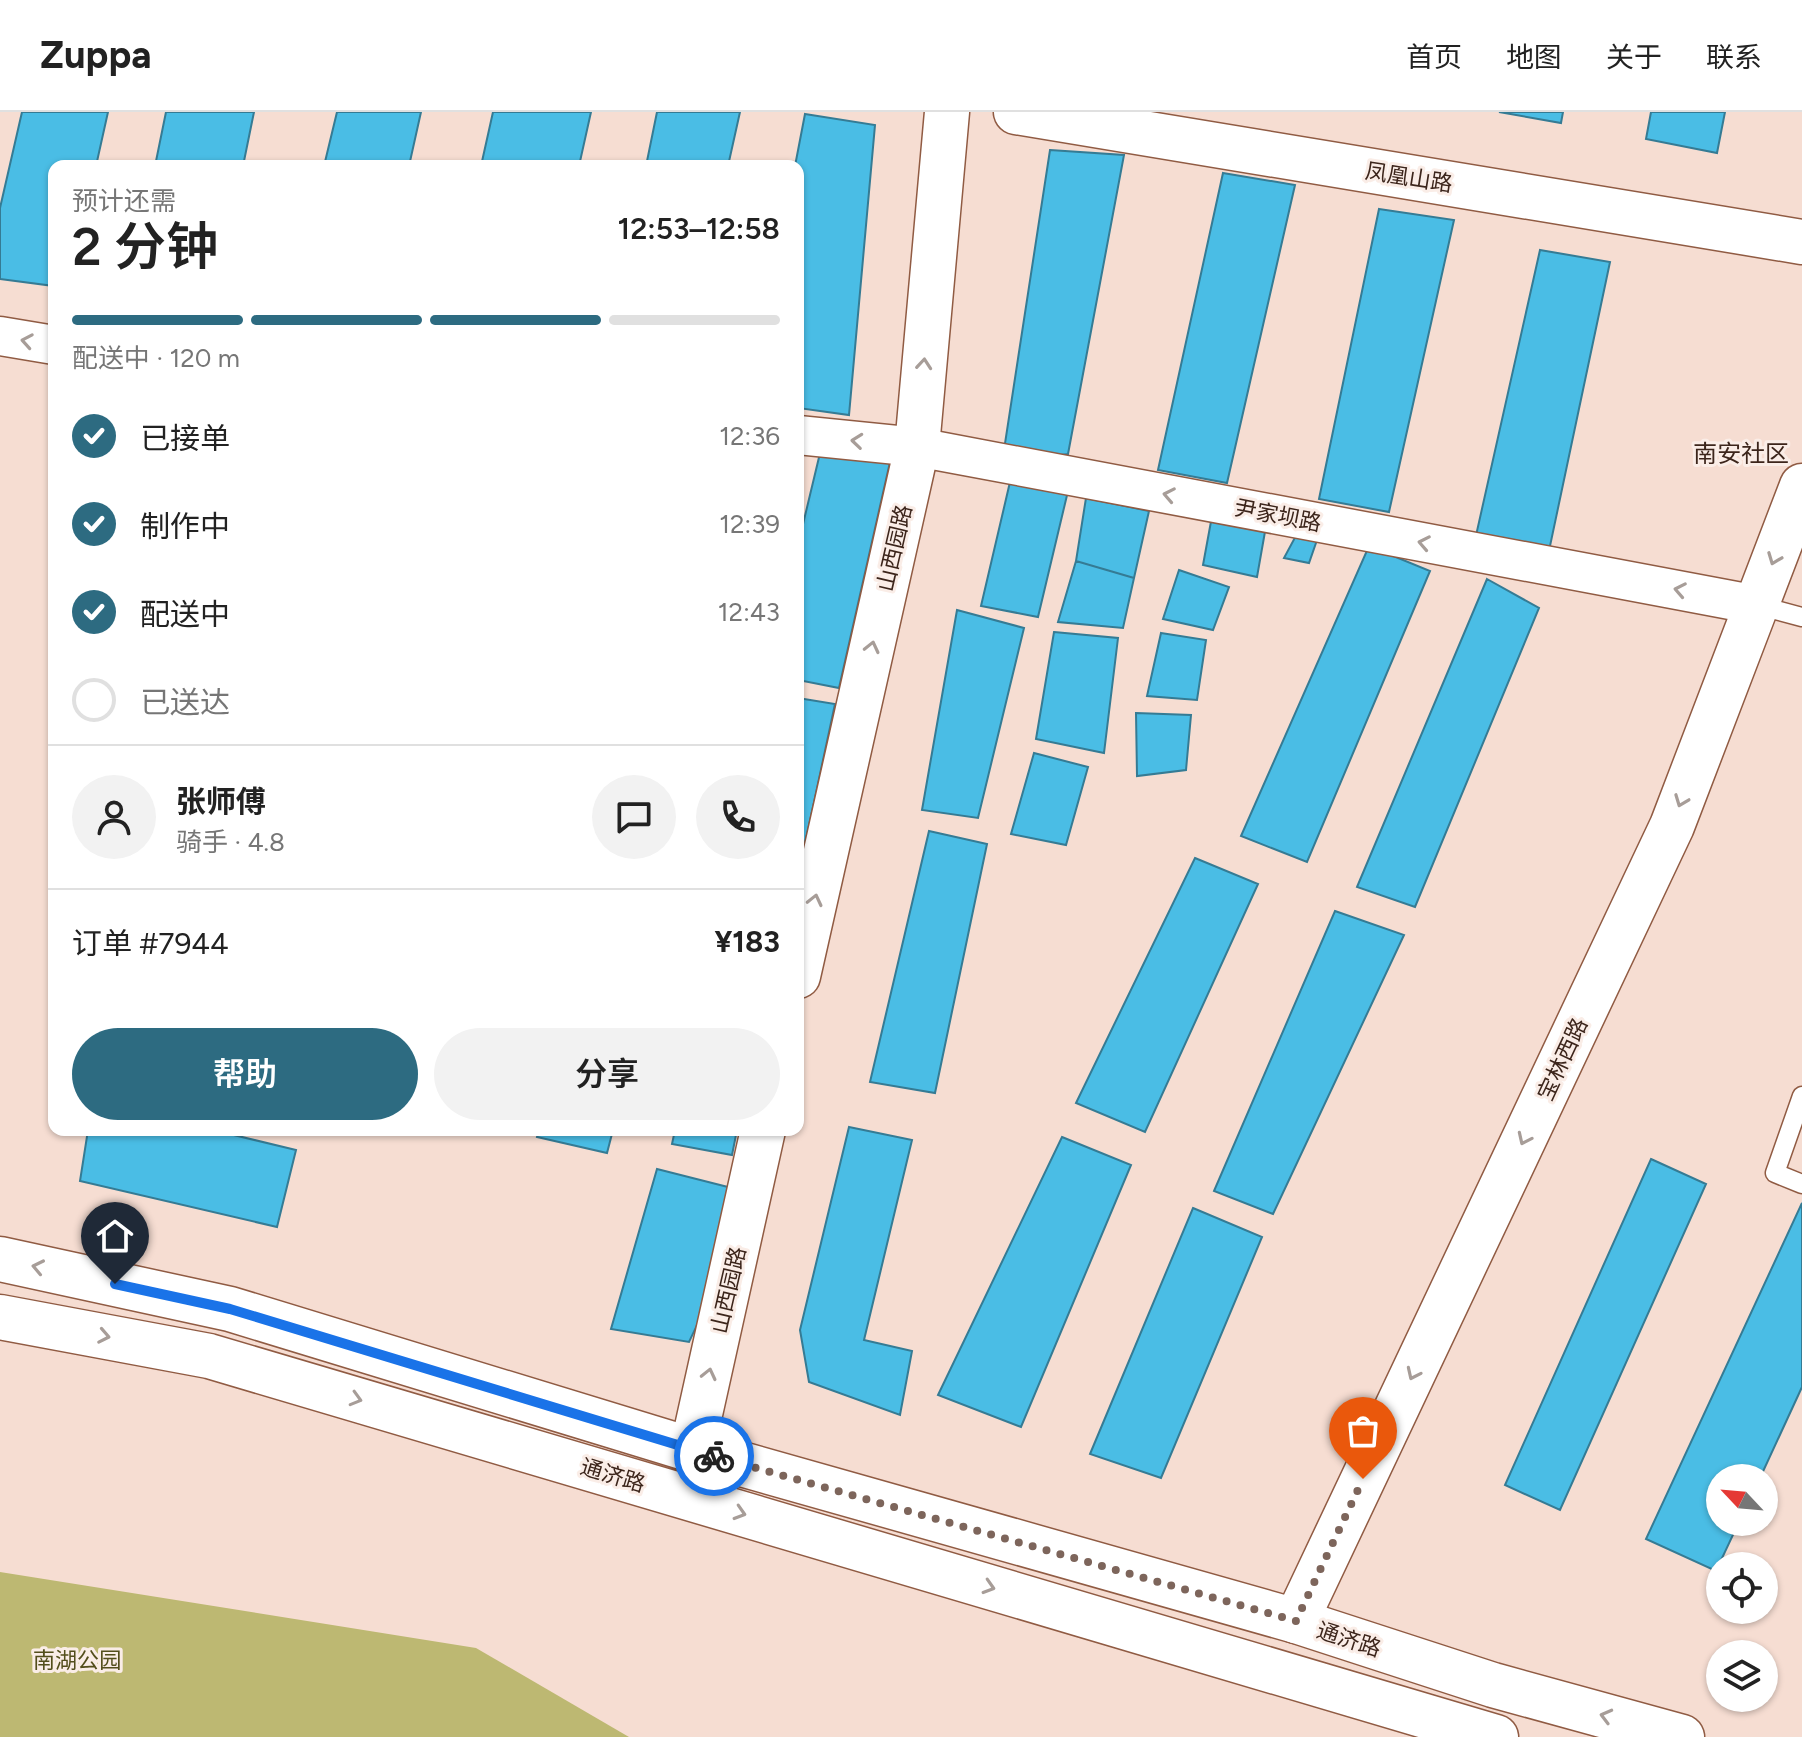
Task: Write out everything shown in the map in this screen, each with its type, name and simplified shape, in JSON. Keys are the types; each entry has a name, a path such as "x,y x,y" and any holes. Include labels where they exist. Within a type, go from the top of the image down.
{"main road":[{"name":"山西园路","path":"804,949 917,447 947,112"},
{"name":"凤凰山路","path":"1016,112 1802,242"},
{"name":"宝林西路","path":"1296,1621 1672,826 1802,486"},
{"name":"山西园路","path":"692,1450 762,1136"},
{"name":"通济路","path":"0,1259 230,1309 692,1450 1296,1621 1493,1685 1682,1737"},
{"name":"通济路","path":"0,1317 209,1356 1496,1737"}],"street":[{"path":"0,336 48,344"},
{"name":"尹家坝路","path":"804,436 917,447 1757,605"}],"lane":[{"path":"1757,605 1802,617"},
{"path":"1802,1096 1775,1173 1802,1184"}],"green space":[{"name":"南湖公园","path":"0,1572 476,1648 629,1737 0,1737"}],"building":[{"path":"22,112 108,112 97,160 48,160 48,285 0,279 0,208"},
{"path":"166,112 254,112 244,160 156,160"},
{"path":"337,112 421,112 410,160 325,160"},
{"path":"493,112 591,112 580,160 482,160"},
{"path":"657,112 740,112 729,160 647,160"},
{"path":"1499,112 1563,112 1561,123"},
{"path":"1651,112 1725,112 1717,153 1646,139"},
{"path":"805,114 875,125 849,415 804,409 804,160 796,160"},
{"path":"1050,150 1124,155 1068,454 1002,463"},
{"path":"1223,173 1295,185 1227,483 1158,470"},
{"path":"1379,209 1454,220 1389,512 1319,499"},
{"path":"1540,250 1610,262 1546,565 1475,540"},
{"path":"821,449 890,462 839,688 804,681 804,520"},
{"path":"1010,482 1068,491 1038,617 981,606"},
{"path":"1086,498 1149,511 1134,578 1076,561"},
{"path":"1212,516 1266,526 1257,577 1203,565"},
{"path":"1299,530 1317,540 1309,563 1284,558"},
{"path":"1369,546 1430,571 1307,862 1241,836"},
{"path":"1076,561 1134,578 1123,628 1058,622"},
{"path":"1179,570 1229,587 1213,630 1163,619"},
{"path":"1487,579 1539,608 1415,907 1357,887"},
{"path":"957,610 1024,628 978,818 922,810"},
{"path":"1054,632 1118,638 1104,753 1036,739"},
{"path":"1161,633 1206,640 1197,700 1147,696"},
{"path":"804,699 835,704 804,849"},
{"path":"1136,713 1191,715 1186,770 1137,776"},
{"path":"1034,753 1088,767 1066,845 1011,834"},
{"path":"929,831 987,844 935,1093 870,1082"},
{"path":"1195,858 1258,884 1145,1132 1076,1103"},
{"path":"1335,911 1404,935 1273,1214 1214,1191"},
{"path":"849,1127 912,1140 864,1340 912,1351 900,1415 809,1382 800,1330"},
{"path":"87,1136 238,1136 296,1150 277,1227 80,1181"},
{"path":"537,1136 611,1136 607,1153"},
{"path":"674,1136 736,1136 732,1155 672,1144"},
{"path":"1062,1137 1131,1165 1021,1427 938,1395"},
{"path":"1651,1159 1706,1184 1560,1510 1505,1485"},
{"path":"657,1169 728,1187 700,1319 689,1342 611,1329"},
{"path":"1802,1203 1802,1387 1766,1464 1706,1464 1706,1536 1732,1536 1725,1552 1706,1552 1706,1566 1646,1539"},
{"path":"1193,1208 1262,1237 1161,1478 1090,1454"}],"way so far":[{"path":"714,1456 1296,1621 1363,1479"}],"district":[{"name":"南安社区","path":"1741,454"}],"route":[{"path":"115,1284 230,1309 714,1456"}]}
